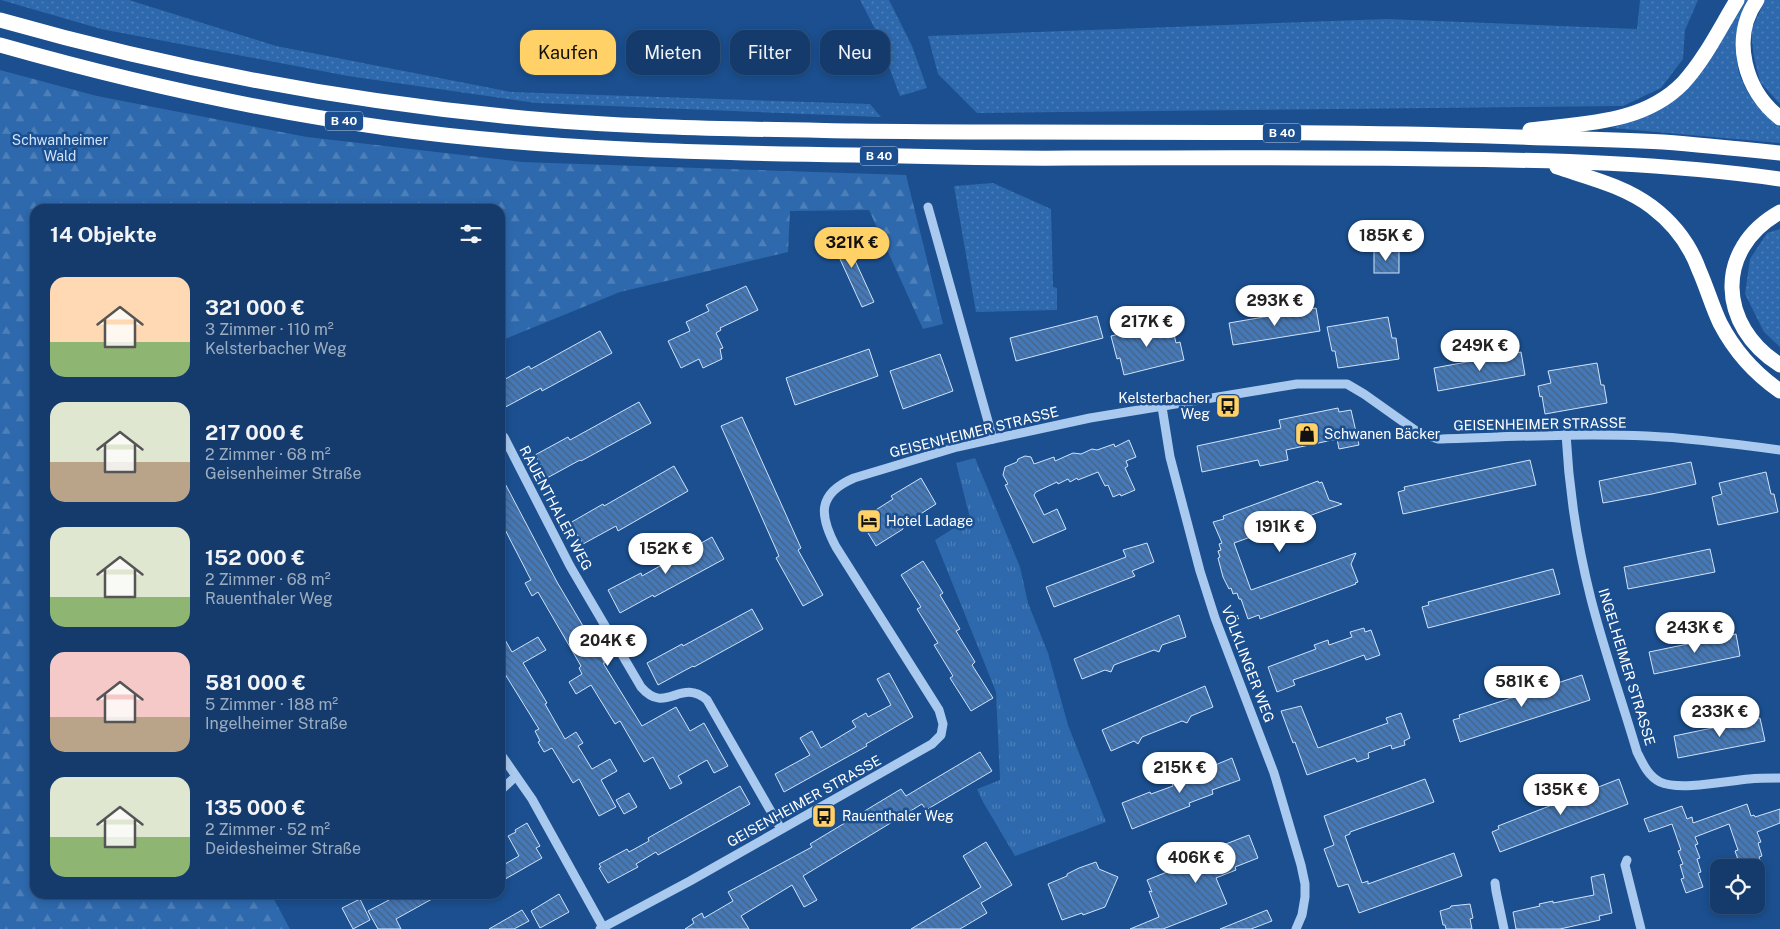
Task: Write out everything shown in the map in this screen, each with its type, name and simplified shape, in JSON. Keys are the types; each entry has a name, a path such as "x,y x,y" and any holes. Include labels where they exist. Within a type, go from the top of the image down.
{"highway":[{"path":"1469,135 1612,120 1645,110 1671,93 1683,82 1698,64 1737,0"},
{"path":"1757,0 1745,29 1744,55 1751,82 1758,95 1767,107 1780,118"},
{"name":"B 40","path":"0,20 63,38 179,66 312,91 401,104 514,117 609,124 800,130 1469,135 1664,142 1780,153"},
{"name":"B 40","path":"0,45 66,64 174,90 307,116 390,128 506,141 608,148 782,154 1063,158 1537,160 1732,172 1780,179"},
{"path":"1537,160 1616,187 1653,207 1664,217 1683,239 1699,268 1719,321 1735,348 1755,372 1780,391"},
{"path":"1780,212 1763,223 1744,245 1733,278 1734,305 1744,331 1762,352 1780,365"}],"street":[{"path":"928,208 993,439"},
{"name":"GEISENHEIMER STRASSE","path":"602,928 690,881 932,744 941,735 943,724 939,710 836,547 824,522 828,497 834,490 843,483 868,472 993,439 1090,418 1297,384 1347,384 1419,433 1438,439 1566,434 1649,436 1721,442 1780,450"},
{"name":"VÖLKLINGER WEG","path":"1162,407 1170,456 1200,571 1215,618 1274,773 1301,865 1305,884 1305,897 1302,915 1296,929"},
{"name":"INGELHEIMER STRASSE","path":"1566,434 1569,484 1591,600 1637,752 1644,766 1649,773 1662,783 1687,786 1749,779 1780,778"},
{"name":"RAUENTHALER WEG","path":"505,439 570,566 641,687 647,694 656,699 664,699 689,691 699,693 706,700 781,829"},
{"path":"505,761 532,798 602,928"},
{"path":"505,786 515,777"},
{"path":"1628,860 1625,865 1641,929"},
{"path":"1495,884 1504,929"}],"green space":[{"path":"1,0 129,0 276,46 511,92 870,104 881,117 536,103 348,76 101,29"},
{"path":"860,0 889,0 912,46 927,88 900,96 890,69 890,30 875,30"},
{"path":"1640,0 1698,0 1685,30 1683,59 1661,88 1623,106 977,113 938,74 928,36 1387,19 1637,29"},
{"path":"1743,0 1751,0 1737,53 1737,63 1744,85 1756,105 1780,127 1780,143 1612,128 1653,113"},
{"path":"1765,0 1780,0 1780,104 1760,82 1754,57 1751,31"},
{"name":"Schwanheimer Wald","path":"0,70 97,96 307,137 522,162 906,175 943,324 923,329 869,210 790,211 788,252 620,292 505,339 505,204 30,204 30,899 274,899 290,929 0,929"},
{"path":"993,183 1051,209 1053,287 1057,288 1057,310 976,312 954,186"},
{"path":"1780,229 1780,347 1764,332 1745,294 1750,259 1767,233"},
{"path":"975,458 1020,567 1028,603 1048,653 1068,725 1106,822 1015,856 977,789 1000,780 996,692 935,540 970,518 956,463"}],"building":[{"path":"841,230 874,302 862,307 829,235"},
{"path":"1374,250 1399,250 1399,273 1374,273"},
{"path":"746,286 758,310 720,328 721,330 716,333 723,348 720,349 722,359 703,368 699,359 681,368 668,341 690,331 686,322 709,311 706,305"},
{"path":"1316,308 1320,331 1233,345 1229,323"},
{"path":"1097,316 1103,338 1016,361 1010,338"},
{"path":"1388,317 1392,338 1396,338 1399,359 1338,368 1335,351 1332,351 1327,327"},
{"path":"1171,321 1176,343 1180,342 1184,360 1124,375 1120,358 1117,359 1111,336"},
{"path":"600,331 612,353 542,391 541,388 505,407 505,379 529,366 531,369"},
{"path":"869,349 878,376 795,405 786,378"},
{"path":"1521,352 1525,375 1438,391 1434,368"},
{"path":"940,354 953,391 903,409 890,371"},
{"path":"1597,363 1607,403 1545,414 1538,386 1551,383 1548,371"},
{"path":"639,402 651,423 547,478 535,455 568,437 570,440"},
{"path":"1338,408 1339,412 1351,410 1359,445 1339,449 1337,439 1286,450 1288,460 1260,466 1258,460 1202,472 1197,446 1281,428 1279,420"},
{"path":"742,417 801,548 798,550 823,595 803,606 776,558 779,556 721,426"},
{"path":"1129,440 1136,457 1126,461 1128,466 1125,468 1135,490 1113,497 1108,485 1105,486 1098,472 1070,482 1068,479 1058,484 1057,482 1036,492 1034,495 1044,515 1057,509 1066,529 1033,543 1005,485 1008,484 1003,475 1005,467 1025,456 1031,457 1034,464 1054,457 1055,461 1073,453 1081,454 1092,449 1097,450 1114,444 1115,447"},
{"path":"1530,460 1536,485 1403,514 1398,492 1405,490 1404,487"},
{"path":"1691,462 1696,484 1603,503 1599,481"},
{"path":"674,466 688,491 618,531 616,526 583,544 570,523"},
{"path":"1766,472 1771,494 1774,494 1778,512 1718,525 1712,497 1722,494 1719,483"},
{"path":"921,478 936,504 902,526 903,529 876,546 860,520 893,499 891,496"},
{"path":"1318,481 1319,483 1322,482 1329,500 1342,504 1234,543 1251,590 1356,553 1351,564 1358,582 1260,619 1259,615 1248,619 1241,599 1239,599 1237,593 1233,594 1223,577 1218,558 1220,557 1218,551 1221,550 1219,544 1222,543 1213,522 1224,519 1223,516"},
{"path":"505,483 557,582 605,663 603,663 642,726 676,707 690,731 704,723 728,766 714,773 707,760 678,776 682,783 670,789 653,757 644,762 620,721 615,724 591,685 576,694 569,682 582,674 579,668 581,666 538,592 532,596 525,583 531,580 505,530"},
{"path":"712,537 724,559 620,613 608,590 641,573 642,576"},
{"path":"1147,543 1154,562 1132,571 1135,576 1054,607 1046,587 1126,557 1123,550"},
{"path":"1710,549 1715,572 1628,589 1624,567"},
{"path":"923,561 943,593 940,595 960,629 956,631 975,662 972,665 993,698 971,711 950,678 953,676 934,645 938,643 917,609 921,607 901,575"},
{"path":"1553,569 1560,594 1428,628 1422,607 1429,605 1428,602"},
{"path":"752,609 763,629 658,685 647,663"},
{"path":"1179,615 1186,637 1162,645 1159,652 1154,650 1114,665 1111,672 1105,670 1082,679 1074,659"},
{"path":"1364,628 1365,632 1371,630 1380,655 1366,660 1364,655 1293,680 1295,685 1277,692 1268,667 1316,649 1314,645 1328,640 1329,645 1352,637 1350,632"},
{"path":"1736,634 1740,656 1654,674 1649,652"},
{"path":"538,637 546,650 523,663 547,703 545,704 565,739 576,732 583,743 578,746 592,769 610,759 617,771 601,780 616,807 599,816 579,779 573,783 552,748 544,752 538,742 540,741 535,731 539,729 505,674 505,640 512,652"},
{"path":"889,673 913,717 866,744 867,746 784,792 775,774 810,755 800,738 812,731 821,748 856,727 852,721 866,713 868,717 891,705 877,679"},
{"path":"1582,675 1590,700 1460,742 1453,720 1460,718 1459,715"},
{"path":"1205,686 1213,707 1191,716 1187,723 1182,721 1142,737 1138,744 1134,741 1111,751 1102,730"},
{"path":"1301,706 1318,748 1388,723 1386,718 1401,713 1410,738 1404,741 1405,745 1392,749 1391,745 1368,753 1369,758 1357,762 1355,758 1307,775 1281,711"},
{"path":"1760,718 1765,741 1678,758 1674,736"},
{"path":"980,752 992,771 926,810 922,804 803,876 817,900 804,907 792,885 741,916 749,929 685,929 694,923 692,919 702,913 704,918 733,901 728,892 812,847 810,844 901,789 906,796"},
{"path":"1232,758 1240,780 1212,790 1213,794 1189,803 1190,806 1132,829 1122,803 1150,792 1151,794 1173,786 1172,783"},
{"path":"1425,779 1434,802 1350,832 1350,834 1345,836 1362,883 1368,881 1368,884 1454,853 1462,876 1359,913 1348,884 1338,887 1324,849 1334,845 1324,816"},
{"path":"1619,779 1628,804 1500,852 1492,832 1499,829 1498,826"},
{"path":"740,786 750,804 658,855 656,852 636,864 638,867 608,883 599,868 601,867 599,864 627,849 629,852 649,841 648,838"},
{"path":"629,793 637,807 624,814 616,800"},
{"path":"1747,804 1751,816 1754,815 1755,817 1780,809 1780,823 1757,832 1761,842 1758,843 1762,856 1759,857 1760,859 1738,859 1735,851 1738,850 1729,824 1695,837 1698,844 1695,845 1700,858 1697,859 1701,872 1698,873 1703,887 1686,893 1681,879 1684,878 1680,865 1683,864 1678,851 1681,850 1672,824 1649,832 1644,819 1682,806 1687,819 1692,817 1693,823"},
{"path":"527,823 540,846 536,848 542,858 505,879 505,864 519,856 508,836 516,832 515,830"},
{"path":"1249,835 1258,858 1235,867 1236,870 1216,878 1227,904 1163,929 1130,929 1159,917 1147,880 1177,868 1176,865 1205,854 1205,852"},
{"path":"986,842 1012,885 981,903 987,913 960,929 911,929 981,887 963,856"},
{"path":"1096,862 1099,869 1118,877 1105,907 1062,920 1048,884 1067,876 1067,874 1079,868"},
{"path":"1604,874 1612,913 1599,916 1600,920 1560,929 1516,929 1513,912 1553,901 1553,903 1594,895 1591,877"},
{"path":"559,894 569,912 540,928 531,911"},
{"path":"360,899 370,920 353,929 342,908"},
{"path":"432,899 396,919 401,929 378,929 368,911 389,900"},
{"path":"1470,904 1473,918 1470,919 1472,929 1446,929 1445,925 1443,925 1440,911 1451,906"},
{"path":"522,910 529,921 514,929 489,929"},
{"path":"1267,910 1272,921 1251,929 1220,929"}],"place":[{"name":"Kelsterbacher Weg","path":"1228,406"},
{"name":"Schwanen Bäcker","path":"1307,434"},
{"name":"Hotel Ladage","path":"869,521"},
{"name":"Rauenthaler Weg","path":"824,816"}]}
